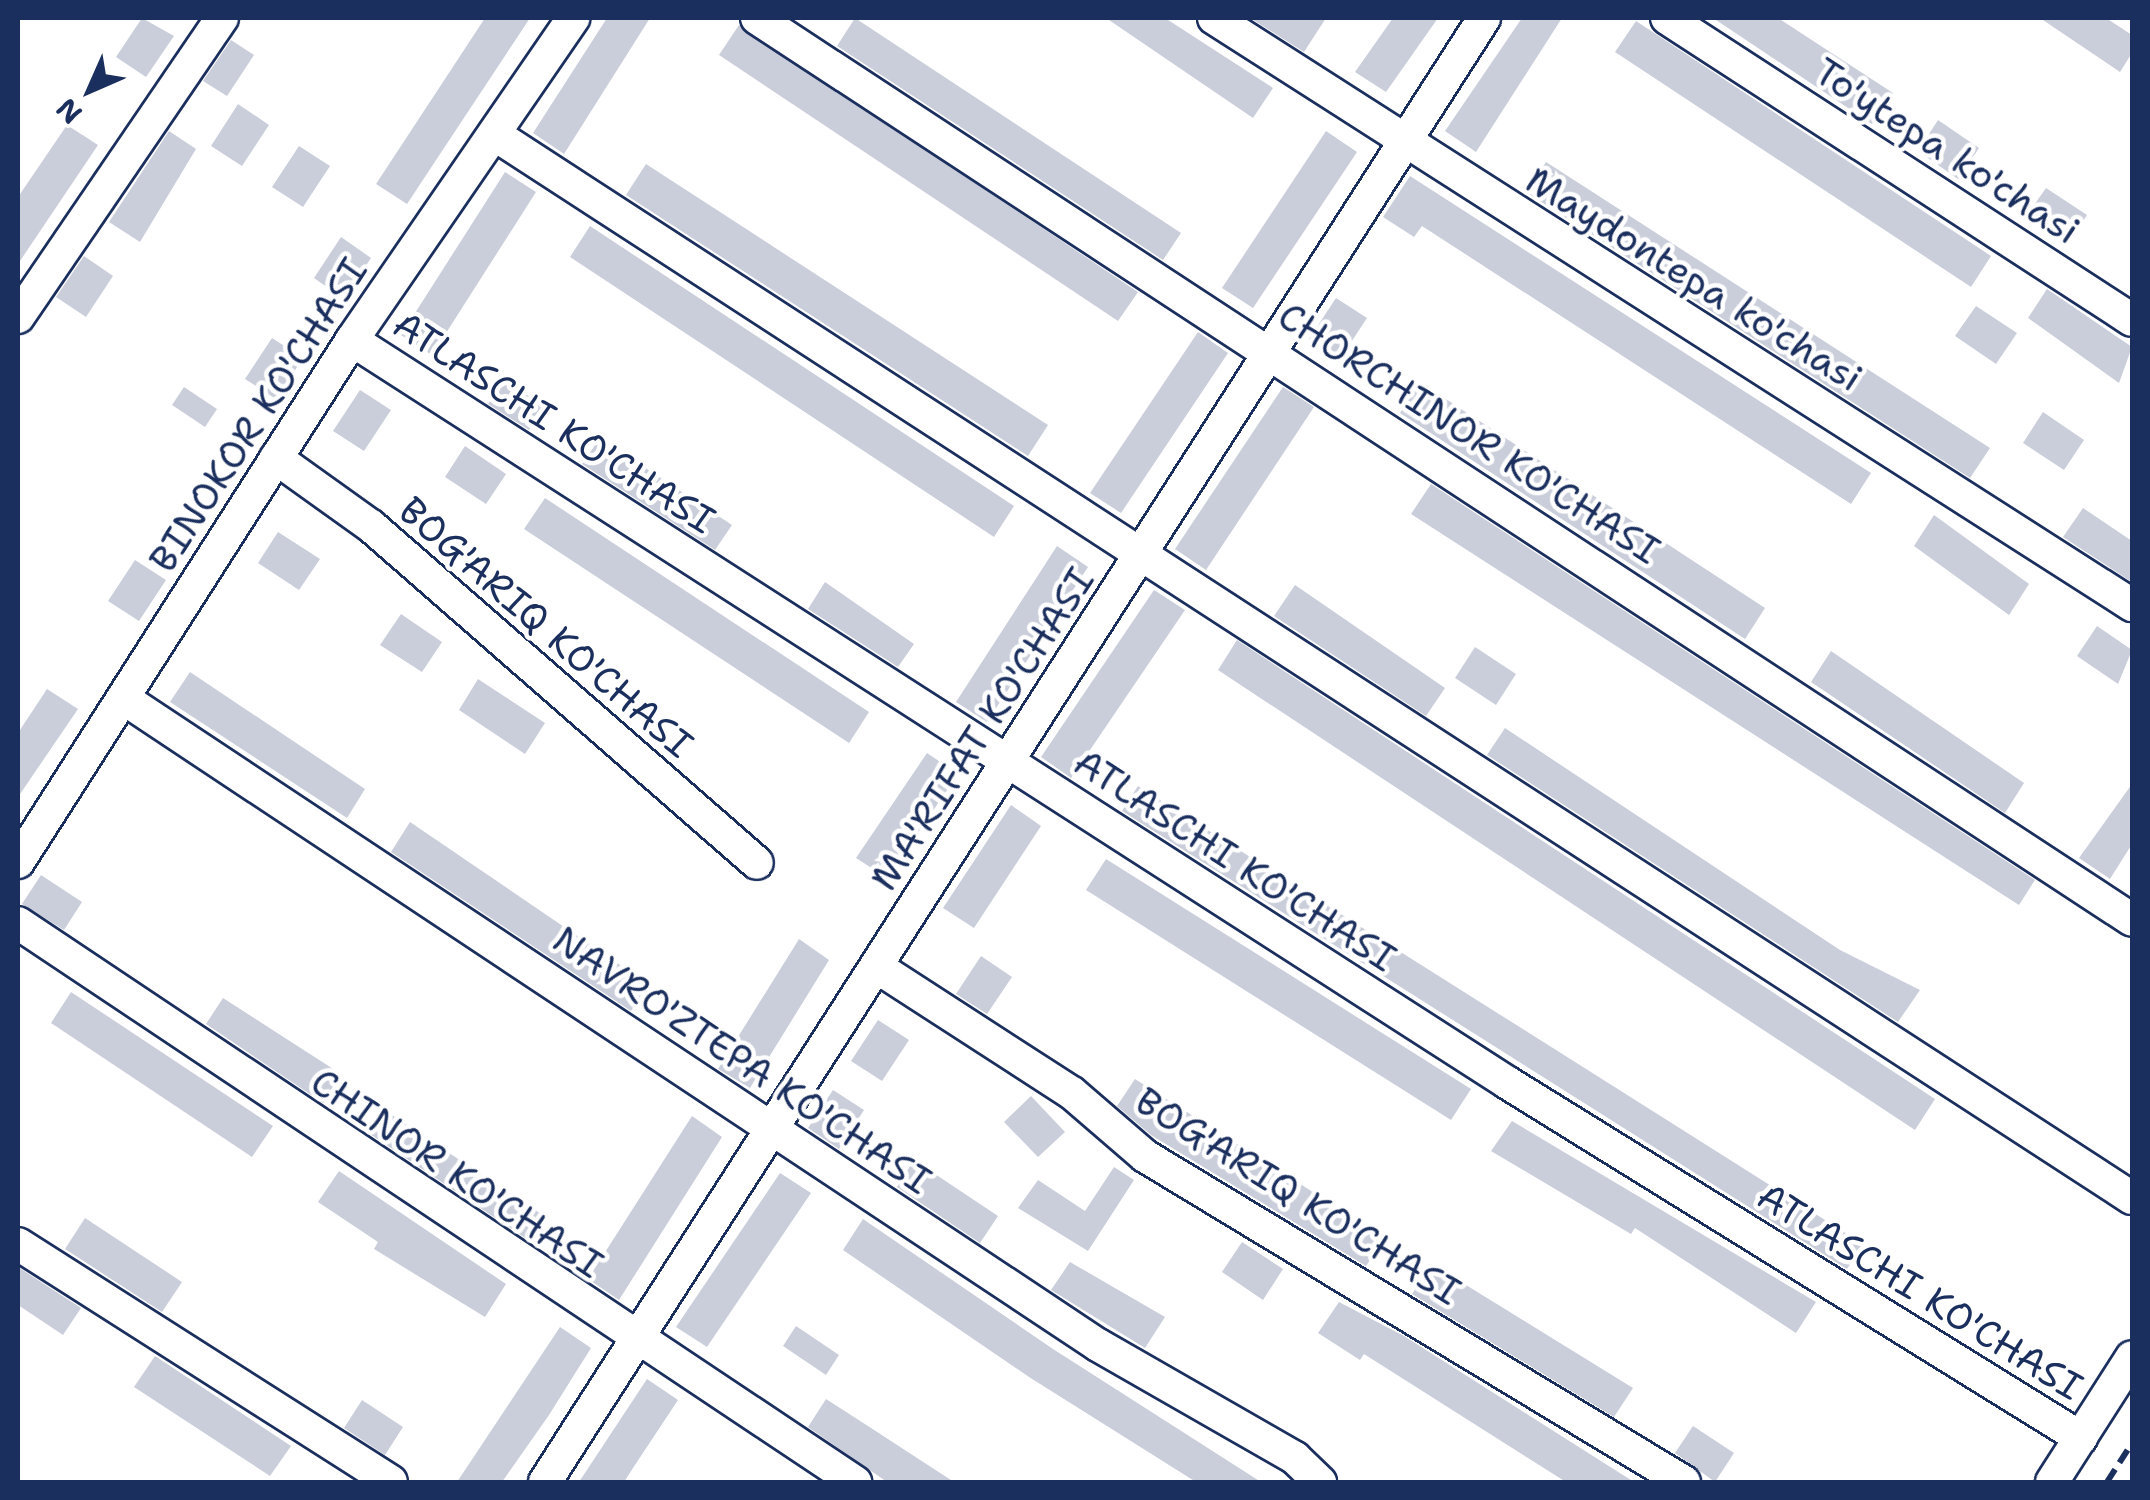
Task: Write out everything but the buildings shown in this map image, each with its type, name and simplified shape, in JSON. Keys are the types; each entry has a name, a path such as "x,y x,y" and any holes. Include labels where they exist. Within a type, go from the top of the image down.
{"street":[{"path":"18,317 222,18"},
{"name":"BINOKOR KO'CHASI","path":"18,862 352,340 572,18"},
{"name":"CHORCHINOR KO'CHASI","path":"758,18 2132,920"},
{"name":"Maydontepa ko'chasi","path":"1214,18 2132,605"},
{"name":"MA'RIFAT KO'CHASI","path":"545,1482 1143,554 1401,140 1484,18"},
{"name":"To'ytepa ko'chasi","path":"1667,18 2132,320"},
{"path":"494,134 2132,1198"},
{"name":"ATLASCHI KO'CHASI","path":"352,340 2081,1438"},
{"name":"BOG'ARIQ KO'CHASI","path":"276,458 371,526 757,863"},
{"name":"NAVRO'ZTEPA KO'CHASI","path":"122,698 1320,1482"},
{"name":"CHINOR KO'CHASI","path":"18,924 634,1342 855,1482"},
{"name":"BOG'ARIQ KO'CHASI","path":"877,967 1072,1093 1145,1156 1684,1482"},
{"path":"18,1244 391,1482"},
{"path":"2052,1482 2132,1357"}],"railway":[{"path":"2107,1482 2132,1443"}]}
